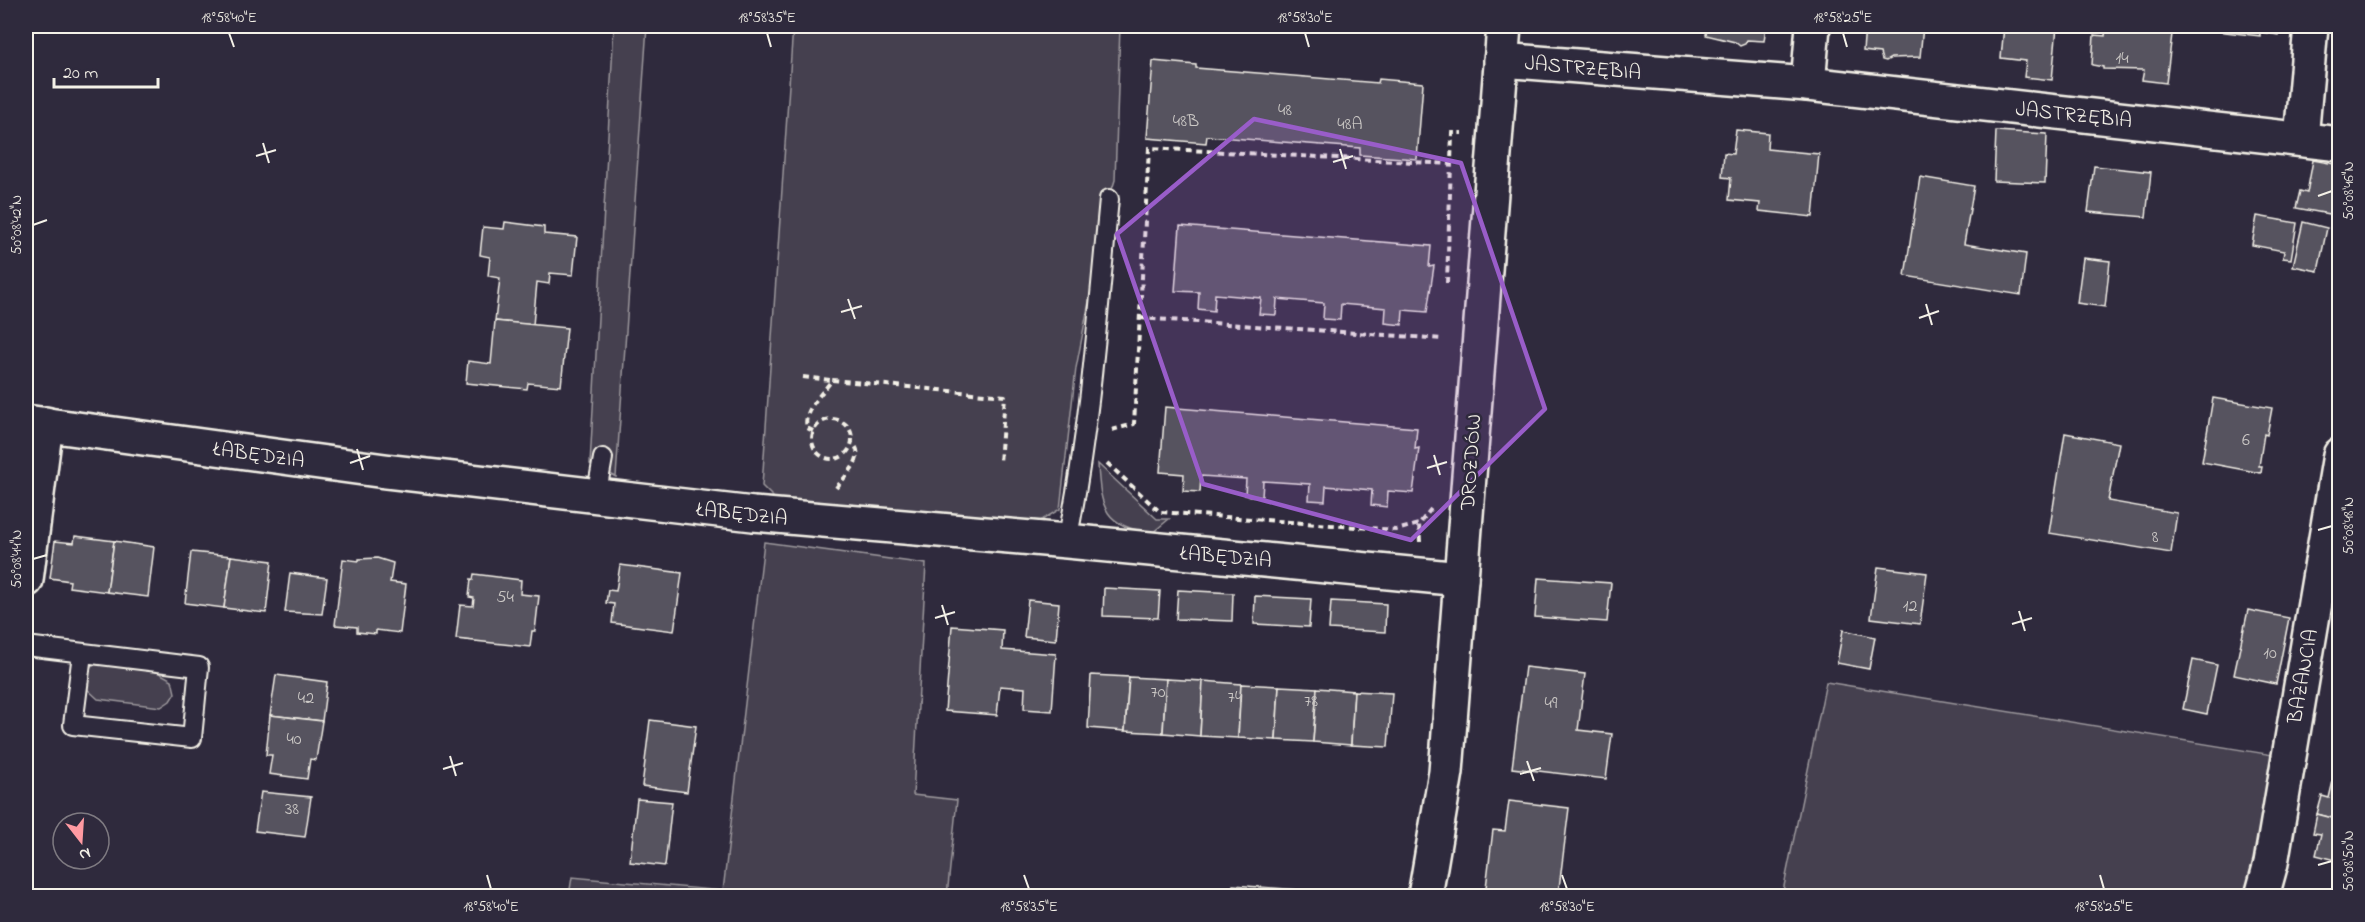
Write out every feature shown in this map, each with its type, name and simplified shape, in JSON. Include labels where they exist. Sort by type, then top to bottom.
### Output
[{"type":"street","name":"DROZDÓW","points":[[1425,897],[1446,772],[1504,26]]},
{"type":"street","points":[[1808,84],[1814,26]]},
{"type":"street","points":[[2301,138],[2312,26]]},
{"type":"street","name":"JASTRZĘBIA","points":[[1501,60],[1808,84],[2340,144]]},
{"type":"street","points":[[26,580],[36,423]]},
{"type":"street","name":"ŁABĘDZIA","points":[[36,423],[375,470],[596,497],[812,520],[1067,541],[1461,579]]},
{"type":"street","name":"BAŻANCIA","points":[[2262,897],[2271,862],[2340,454]]},
{"type":"lane","points":[[1067,541],[1085,435],[1109,199]]},
{"type":"lane","points":[[596,497],[603,458]]},
{"type":"lane","points":[[26,646],[199,667],[192,738],[73,725],[82,654]]},
{"type":"path","points":[[1108,431],[1134,424],[1149,148],[1451,164]]},
{"type":"path","points":[[1140,318],[1443,339]]},
{"type":"path","points":[[803,377],[1005,396],[1000,463]]},
{"type":"path","points":[[813,431],[807,428],[807,413],[832,380]]},
{"type":"path","points":[[836,420],[842,422],[850,431],[852,443],[840,458],[827,459],[820,456],[813,445],[813,431],[823,422],[836,420]]},
{"type":"path","points":[[812,520],[856,461],[857,447],[852,443]]},
{"type":"path","points":[[1107,452],[1106,462],[1160,512],[1396,530],[1419,524]]},
{"type":"highlighted area","points":[[1254,119],[1461,163],[1545,409],[1411,540],[1203,484],[1117,234]]},
{"type":"shaded area","points":[[614,26],[647,26],[616,477],[590,464]]},
{"type":"shaded area","points":[[793,26],[1120,26],[1115,180],[1109,199],[1076,368],[1060,509],[1034,525],[777,501],[762,486]]},
{"type":"shaded area","points":[[1098,464],[1157,519],[1169,519],[1152,533],[1124,526],[1115,520],[1108,513],[1104,504]]},
{"type":"shaded area","points":[[764,542],[926,564],[913,795],[957,800],[947,896],[569,896],[572,877],[723,891]]},
{"type":"shaded area","points":[[93,664],[152,669],[172,680],[175,693],[170,701],[161,707],[98,699],[86,688],[85,673]]},
{"type":"shaded area","points":[[1826,682],[2273,755],[2249,896],[1782,896]]},
{"type":"building","points":[[1707,26],[1766,26],[1764,41],[1747,40],[1740,46],[1735,42],[1706,35]]},
{"type":"building","points":[[1865,26],[1923,26],[1920,57],[1891,58],[1886,61],[1882,60],[1880,53],[1863,51]]},
{"type":"building","points":[[2004,26],[2057,26],[2052,80],[2024,77],[2026,61],[2001,58]]},
{"type":"building","points":[[2106,26],[2173,26],[2166,83],[2142,80],[2144,70],[2103,69],[2103,67],[2092,65],[2094,35],[2105,36]]},
{"type":"building","points":[[2199,26],[2279,26],[2278,35],[2260,32],[2260,36],[2199,29]]},
{"type":"building","points":[[1153,61],[1196,65],[1196,68],[1378,83],[1379,79],[1423,83],[1417,159],[1360,155],[1360,148],[1207,136],[1206,143],[1147,138]]},
{"type":"building","points":[[1736,130],[1768,133],[1767,149],[1819,154],[1813,217],[1759,211],[1760,203],[1729,200],[1731,178],[1722,177],[1724,153],[1733,154]]},
{"type":"building","points":[[1996,131],[2047,134],[2045,183],[1994,181]]},
{"type":"building","points":[[2313,160],[2340,165],[2340,216],[2296,208],[2300,191],[2307,193]]},
{"type":"building","points":[[2094,166],[2151,172],[2146,217],[2088,212]]},
{"type":"building","points":[[1920,177],[1974,186],[1964,244],[2026,254],[2021,295],[1905,276]]},
{"type":"building","points":[[2257,216],[2297,223],[2291,259],[2283,258],[2284,251],[2252,245]]},
{"type":"building","points":[[505,222],[544,227],[544,234],[577,237],[573,275],[550,273],[549,284],[537,282],[533,325],[495,321],[500,278],[488,276],[490,257],[480,255],[483,227],[504,229]]},
{"type":"building","points":[[2303,222],[2327,228],[2318,271],[2293,266]]},
{"type":"building","points":[[1180,226],[1431,246],[1429,267],[1434,266],[1427,312],[1403,310],[1402,325],[1385,323],[1386,308],[1341,304],[1340,320],[1323,319],[1324,303],[1277,299],[1276,315],[1259,314],[1261,298],[1215,294],[1214,311],[1198,309],[1199,292],[1175,291]]},
{"type":"building","points":[[2083,258],[2110,261],[2105,307],[2077,303]]},
{"type":"building","points":[[495,321],[567,328],[561,386],[528,383],[527,389],[466,383],[468,361],[491,364]]},
{"type":"building","points":[[2213,398],[2272,408],[2267,435],[2264,434],[2259,466],[2262,466],[2261,473],[2202,462]]},
{"type":"building","points":[[1165,407],[1417,428],[1415,449],[1419,448],[1413,493],[1388,491],[1387,507],[1371,505],[1372,490],[1326,486],[1325,501],[1309,500],[1310,484],[1263,481],[1262,497],[1245,495],[1246,479],[1201,476],[1200,492],[1183,491],[1184,474],[1160,472]]},
{"type":"building","points":[[2065,433],[2119,443],[2108,501],[2177,513],[2171,553],[2049,533]]},
{"type":"building","points":[[75,536],[114,541],[107,592],[69,587],[70,581],[50,578],[55,541],[74,543]]},
{"type":"building","points":[[114,541],[154,547],[148,597],[107,592]]},
{"type":"building","points":[[191,552],[231,556],[224,608],[185,603]]},
{"type":"building","points":[[231,556],[272,561],[266,613],[224,608]]},
{"type":"building","points":[[377,558],[393,563],[390,582],[406,584],[400,633],[376,630],[376,634],[357,632],[357,627],[335,625],[343,559],[359,561],[359,559]]},
{"type":"building","points":[[620,565],[682,573],[674,631],[612,623],[614,604],[606,603],[608,590],[616,591]]},
{"type":"building","points":[[1878,567],[1927,573],[1920,624],[1871,618]]},
{"type":"building","points":[[290,573],[327,578],[322,614],[285,612]]},
{"type":"building","points":[[474,574],[521,580],[520,594],[539,596],[535,631],[532,631],[530,647],[456,639],[460,605],[473,606],[474,598],[469,597],[471,579],[473,580]]},
{"type":"building","points":[[1538,578],[1611,583],[1607,622],[1535,617]]},
{"type":"building","points":[[1104,588],[1160,591],[1158,618],[1103,616]]},
{"type":"building","points":[[1178,590],[1233,593],[1232,621],[1176,619]]},
{"type":"building","points":[[1255,596],[1311,599],[1309,627],[1254,624]]},
{"type":"building","points":[[1028,600],[1059,603],[1056,640],[1024,637]]},
{"type":"building","points":[[1331,601],[1386,604],[1385,632],[1329,629]]},
{"type":"building","points":[[2248,610],[2289,618],[2276,684],[2234,675]]},
{"type":"building","points":[[952,626],[1003,630],[1002,650],[1056,654],[1052,711],[1024,709],[1025,688],[1000,686],[997,715],[945,711]]},
{"type":"building","points":[[1843,630],[1875,637],[1869,669],[1837,663]]},
{"type":"building","points":[[2193,660],[2217,665],[2207,714],[2183,709]]},
{"type":"building","points":[[1525,667],[1585,674],[1578,730],[1612,734],[1606,779],[1512,768]]},
{"type":"building","points":[[276,675],[327,682],[322,721],[270,715]]},
{"type":"building","points":[[1091,675],[1129,677],[1125,731],[1088,728]]},
{"type":"building","points":[[1129,677],[1166,679],[1163,733],[1125,731]]},
{"type":"building","points":[[1166,679],[1203,681],[1200,736],[1163,733]]},
{"type":"building","points":[[1203,681],[1241,684],[1238,738],[1200,736]]},
{"type":"building","points":[[1241,684],[1279,686],[1276,740],[1238,738]]},
{"type":"building","points":[[1279,686],[1317,688],[1313,742],[1276,740]]},
{"type":"building","points":[[1317,688],[1354,691],[1351,745],[1313,742]]},
{"type":"building","points":[[1354,691],[1392,693],[1388,747],[1351,745]]},
{"type":"building","points":[[270,715],[322,721],[316,760],[310,759],[307,779],[269,774],[272,755],[266,755]]},
{"type":"building","points":[[650,720],[696,726],[687,792],[642,786]]},
{"type":"building","points":[[2334,777],[2340,778],[2340,820],[2317,814],[2322,796],[2329,798]]},
{"type":"building","points":[[261,792],[311,797],[305,837],[255,831]]},
{"type":"building","points":[[637,799],[672,802],[665,866],[630,862]]},
{"type":"building","points":[[1509,801],[1569,808],[1558,896],[1485,896],[1493,830],[1505,831]]},
{"type":"building","points":[[2317,814],[2340,820],[2340,861],[2316,855],[2321,834],[2313,833]]},
{"type":"building","points":[[1233,885],[1313,891],[1312,896],[1232,896]]}]
